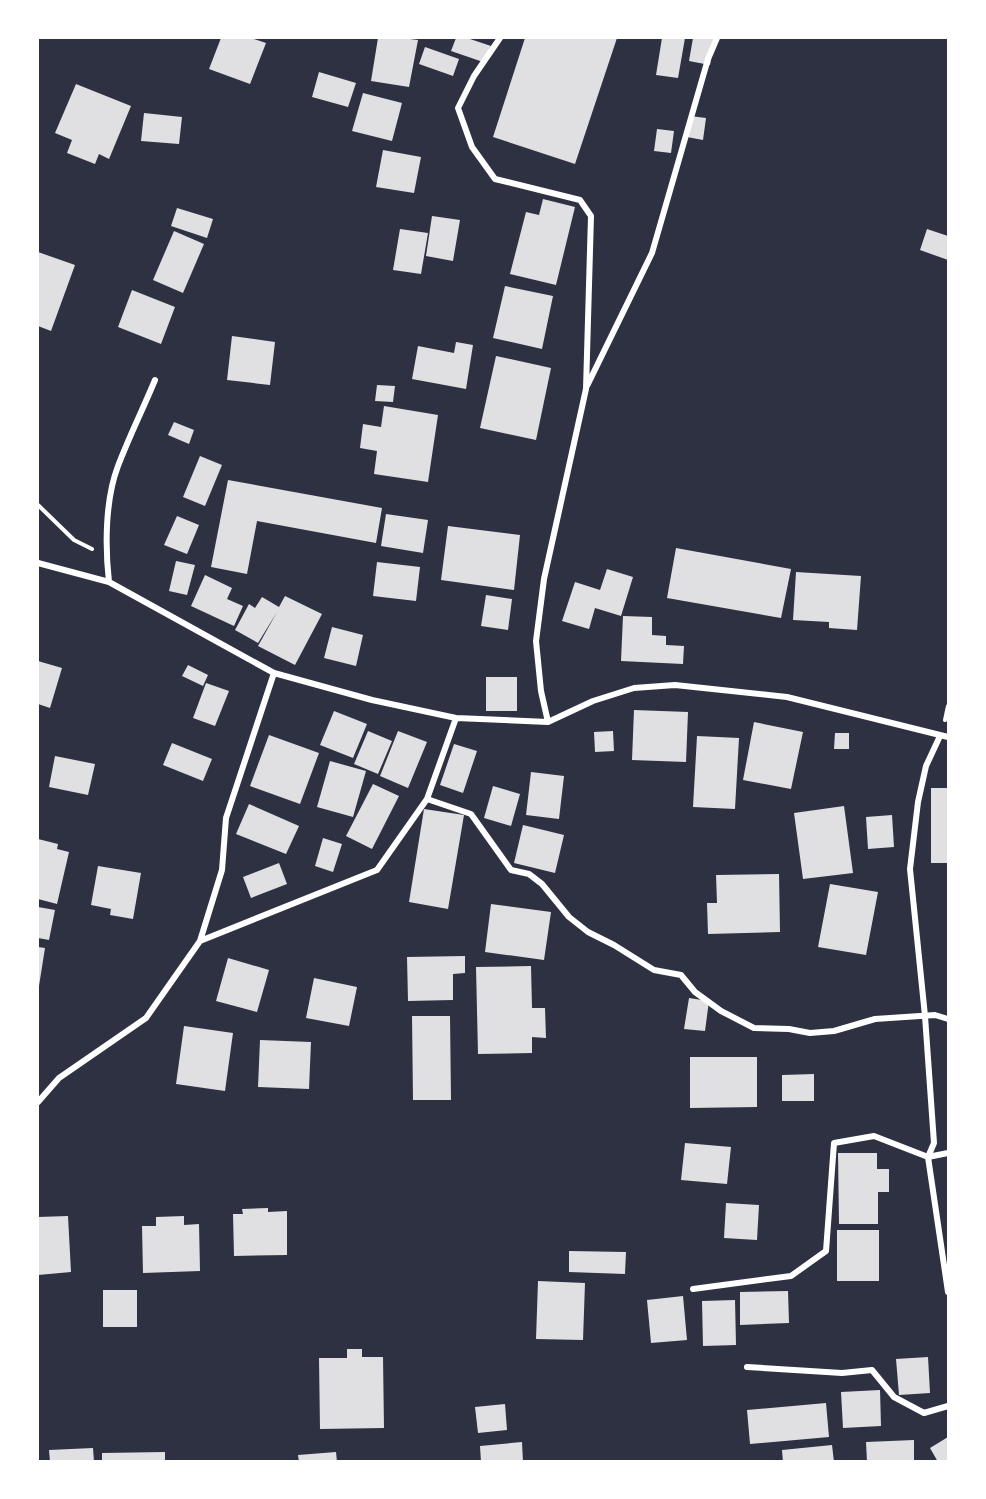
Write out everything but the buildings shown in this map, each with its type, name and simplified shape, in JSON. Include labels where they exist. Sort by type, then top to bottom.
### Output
[{"type":"street","points":[[500,38],[474,76],[458,108],[472,147],[495,179],[580,200],[591,216],[586,389],[544,579],[536,641],[541,691],[548,722]]},
{"type":"street","points":[[586,389],[652,253],[708,59],[717,38]]},
{"type":"street","points":[[109,582],[106,557],[108,511],[117,468],[155,380]]},
{"type":"street","points":[[38,563],[109,582],[273,673],[372,700],[456,718],[548,722],[593,701],[634,688],[675,685],[787,697],[948,737]]},
{"type":"street","points":[[38,1102],[60,1078],[146,1018],[200,940],[222,870],[225,818],[273,673]]},
{"type":"street","points":[[200,940],[377,870],[427,799],[456,718]]},
{"type":"street","points":[[940,736],[924,775],[918,802],[910,869],[925,1016],[934,1143],[928,1157],[948,1292]]},
{"type":"street","points":[[427,799],[471,814],[511,870],[529,874],[542,884],[569,917],[588,932],[654,970],[681,975],[695,992],[721,1011],[754,1028],[789,1029],[810,1033],[834,1031],[875,1018],[935,1015],[948,1019]]},
{"type":"street","points":[[693,1289],[791,1276],[826,1251],[834,1143],[874,1136],[928,1157],[948,1153]]},
{"type":"street","points":[[747,1367],[842,1373],[872,1370],[894,1396],[924,1413],[948,1406]]},
{"type":"path","points":[[38,505],[74,540],[106,557]]}]
